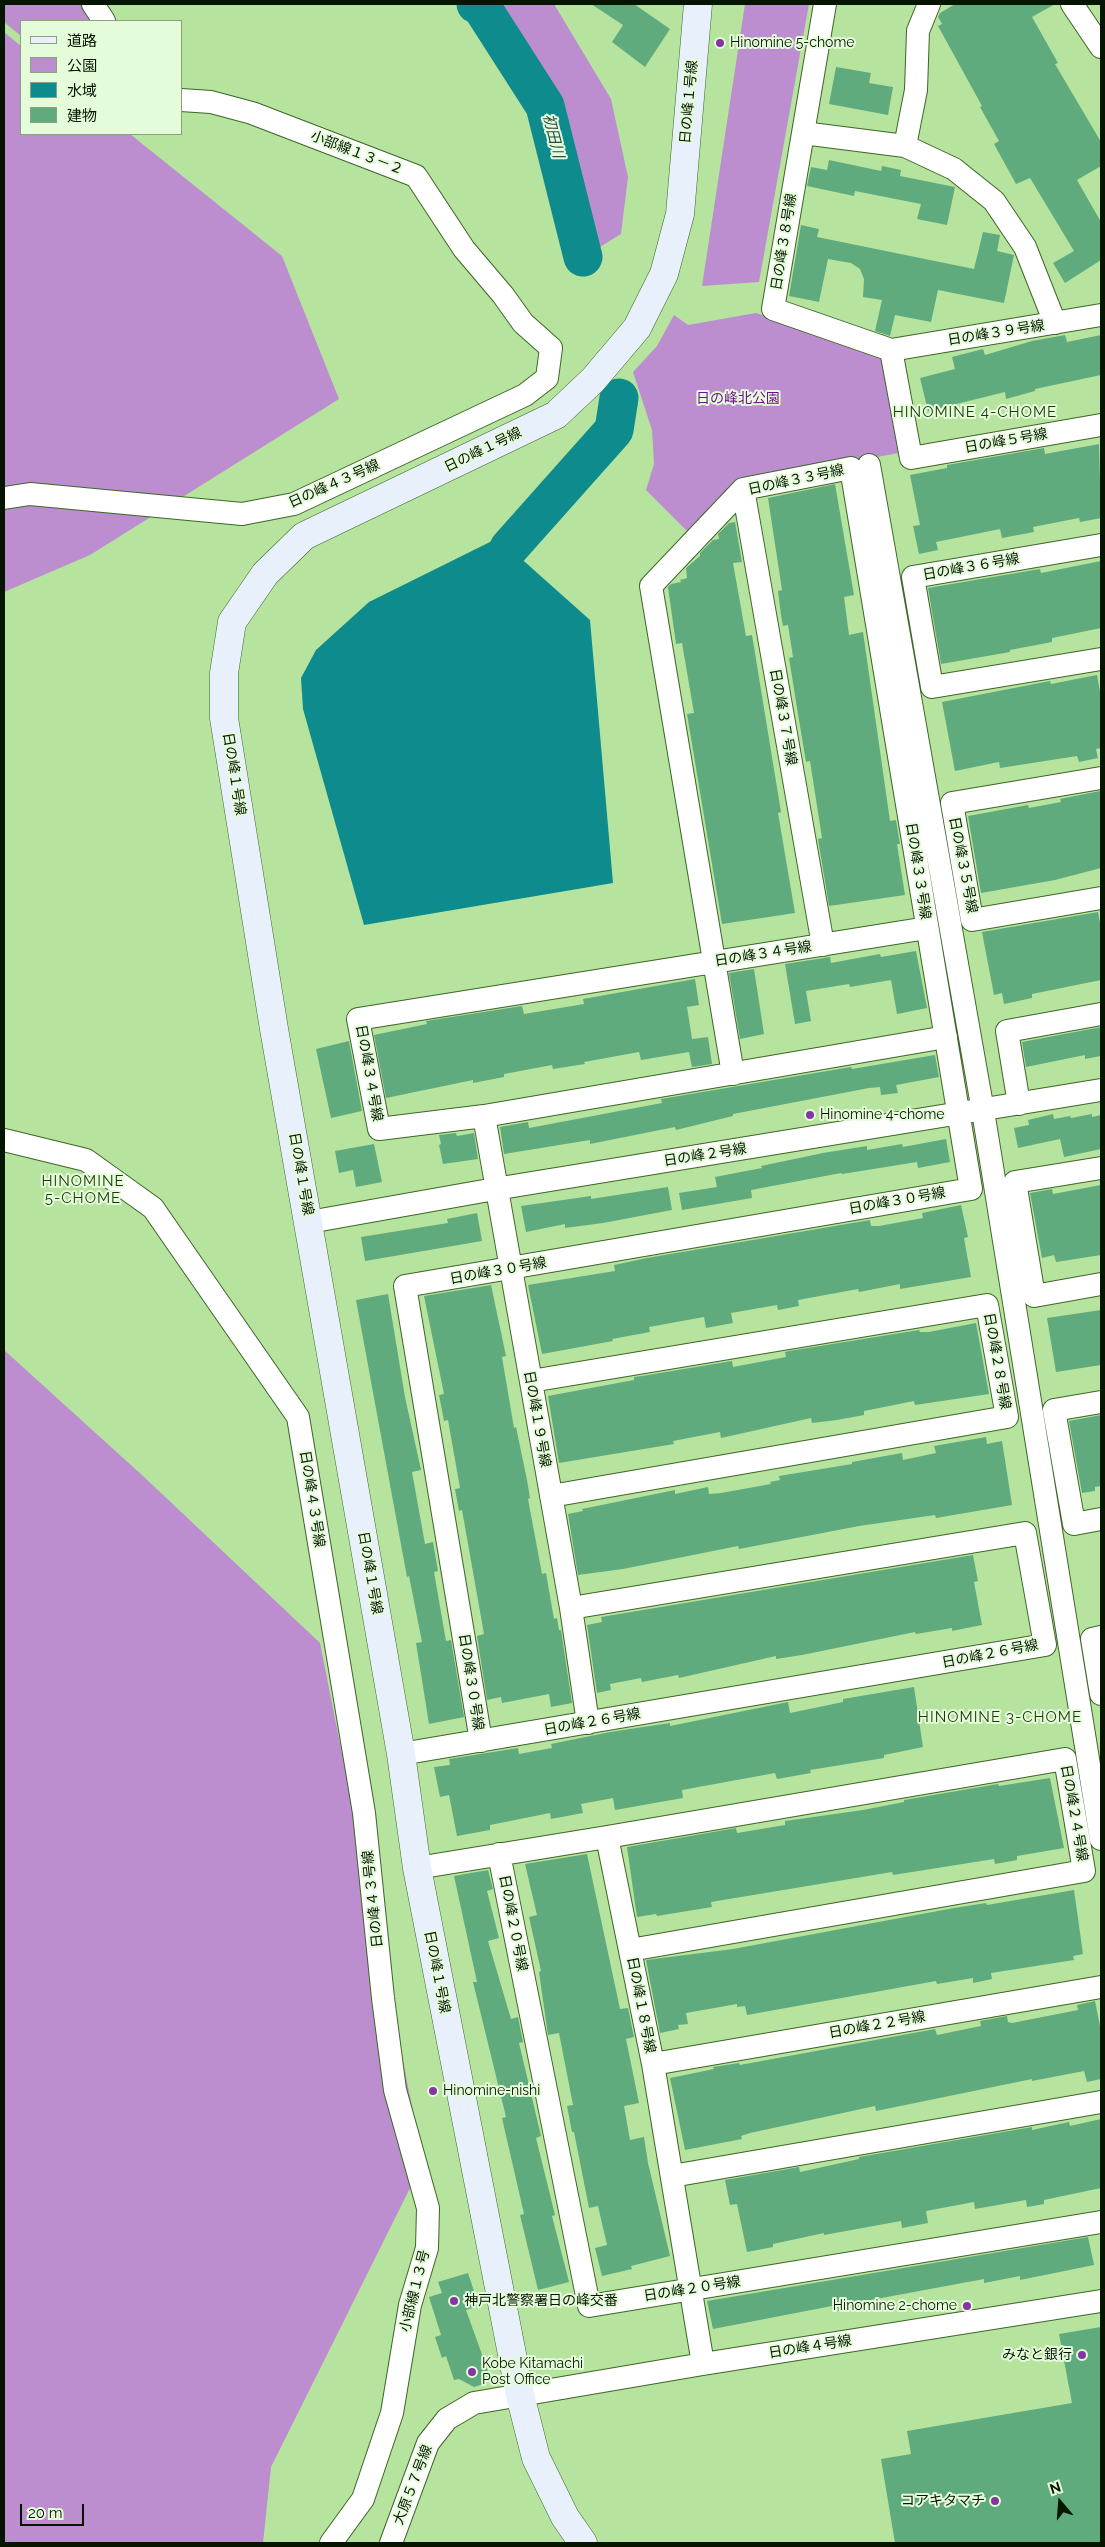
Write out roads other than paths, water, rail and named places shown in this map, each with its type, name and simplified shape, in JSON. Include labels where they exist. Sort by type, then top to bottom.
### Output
[{"type":"street","points":[[93,4],[103,20]]},
{"type":"street","name":"日の峰１号線","points":[[583,2543],[564,2517],[536,2458],[520,2395],[417,1868],[401,1754],[274,1029],[224,718],[224,673],[232,622],[265,574],[304,536],[556,414],[593,380],[637,328],[664,274],[680,214],[698,4]]},
{"type":"street","name":"日の峰３８号線","points":[[825,4],[773,309],[891,350]]},
{"type":"street","points":[[906,146],[916,90],[918,31],[929,4]]},
{"type":"street","points":[[1081,6],[1101,47]]},
{"type":"street","name":"小部線１３－２","points":[[182,100],[211,102],[252,113],[416,176],[464,249],[503,295],[523,323]]},
{"type":"street","points":[[802,133],[906,146],[954,169],[994,201],[1025,247],[1055,323]]},
{"type":"street","name":"日の峰３９号線","points":[[891,350],[1101,315]]},
{"type":"street","name":"日の峰４３号線","points":[[4,498],[30,494],[242,514],[294,504],[525,395],[547,378],[551,348],[523,323]]},
{"type":"street","name":"日の峰５号線","points":[[891,350],[911,458],[1101,425]]},
{"type":"street","points":[[869,465],[982,1111],[1101,1839]]},
{"type":"street","name":"日の峰３３号線","points":[[733,1074],[651,586],[744,489],[851,468],[958,1114]]},
{"type":"street","name":"日の峰３７号線","points":[[744,489],[823,945]]},
{"type":"street","name":"日の峰３６号線","points":[[1101,545],[914,577],[932,688],[1101,659]]},
{"type":"street","name":"日の峰３５号線","points":[[1101,778],[952,803],[972,920],[1101,898]]},
{"type":"street","name":"日の峰３４号線","points":[[927,928],[358,1019],[379,1129],[484,1116],[946,1037]]},
{"type":"street","points":[[1019,1104],[1007,1031],[1101,1014]]},
{"type":"street","name":"日の峰２号線","points":[[309,1222],[495,1189],[982,1111],[1101,1090]]},
{"type":"street","name":"日の峰３０号線","points":[[481,1741],[405,1286],[971,1188],[958,1114]]},
{"type":"street","name":"日の峰１９号線","points":[[484,1116],[495,1189],[571,1608],[588,1723]]},
{"type":"street","name":"日の峰４３号線","points":[[4,1140],[86,1160],[152,1208],[298,1418],[364,1813],[383,1998]]},
{"type":"street","points":[[1101,1168],[1015,1182],[1034,1296],[1101,1284]]},
{"type":"street","name":"日の峰２８号線","points":[[530,1381],[987,1305],[1007,1417],[551,1496]]},
{"type":"street","points":[[1101,1402],[1054,1410],[1074,1524],[1101,1519]]},
{"type":"street","name":"日の峰２６号線","points":[[401,1754],[1045,1645],[1025,1533],[571,1608]]},
{"type":"street","points":[[1101,1637],[1092,1639],[1101,1694]]},
{"type":"street","name":"日の峰２４号線","points":[[607,1837],[1065,1759],[1084,1871],[630,1950]]},
{"type":"street","points":[[417,1868],[607,1837]]},
{"type":"street","name":"日の峰１８号線","points":[[607,1837],[653,2064],[703,2364]]},
{"type":"street","name":"日の峰２０号線","points":[[499,1854],[589,2306],[1101,2222]]},
{"type":"street","name":"日の峰２２号線","points":[[653,2064],[1101,1987]]},
{"type":"street","name":"小部線１３号","points":[[331,2543],[362,2499],[392,2413],[410,2305],[427,2248],[428,2208],[395,2090],[383,1998]]},
{"type":"street","points":[[672,2176],[1101,2102]]},
{"type":"street","name":"日の峰４号線","points":[[520,2395],[1101,2301]]},
{"type":"street","name":"大原５７号線","points":[[391,2543],[428,2443],[446,2419],[474,2403],[520,2395]]},
{"type":"water","points":[[498,538],[590,620],[613,883],[364,925],[303,709],[301,678],[316,650],[369,602]]},
{"type":"waterway","name":"初田川","points":[[476,4],[481,6],[545,106],[583,257]]},
{"type":"waterway","name":"初田川","points":[[509,548],[614,430],[619,398]]},
{"type":"place","name":"Hinomine 5-chome","points":[[720,43]]},
{"type":"place","name":"Hinomine 4-chome","points":[[810,1115]]},
{"type":"place","name":"Hinomine-nishi","points":[[433,2091]]},
{"type":"place","name":"神戸北警察署日の峰交番","points":[[454,2301]]},
{"type":"place","name":"Hinomine 2-chome","points":[[967,2306]]},
{"type":"place","name":"みなと銀行","points":[[1082,2355]]},
{"type":"place","name":"Kobe Kitamachi Post Office","points":[[472,2372]]},
{"type":"place","name":"コアキタマチ","points":[[995,2501]]},
{"type":"district","name":"HINOMINE 4-CHOME","points":[[975,412]]},
{"type":"district","name":"HINOMINE 5-CHOME","points":[[83,1190]]},
{"type":"district","name":"HINOMINE 3-CHOME","points":[[1000,1717]]},
{"type":"park label","name":"日の峰北公園","points":[[738,399]]}]
